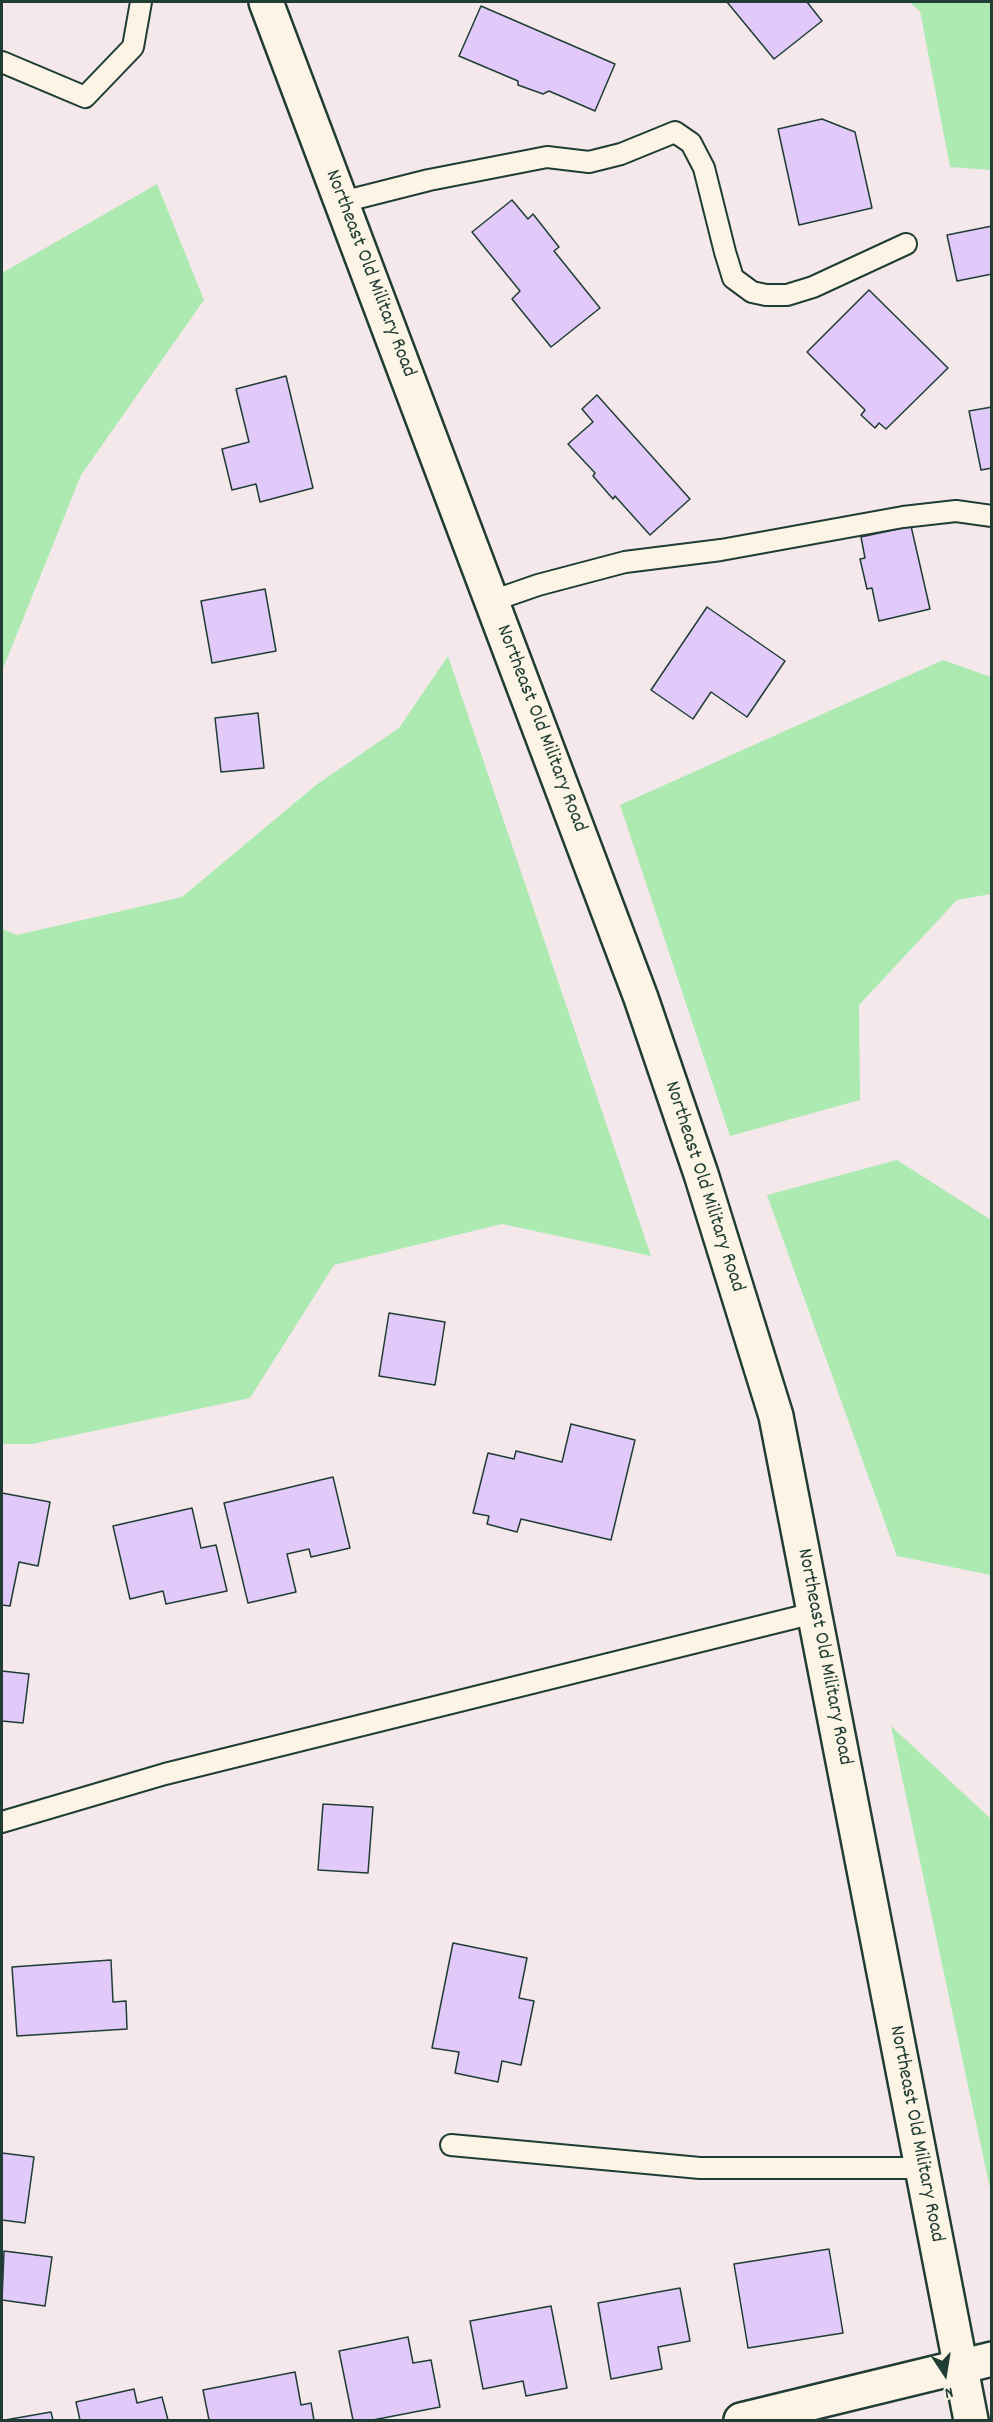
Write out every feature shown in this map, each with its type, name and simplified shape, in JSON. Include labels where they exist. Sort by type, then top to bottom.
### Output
[{"type":"street","name":"Northeast Old Military Road","points":[[266,2],[641,998],[701,1174],[776,1416],[971,2421]]},
{"type":"street","points":[[741,2421],[992,2360]]},
{"type":"lane","points":[[2,62],[85,97],[133,47],[141,2]]},
{"type":"lane","points":[[342,202],[429,180],[547,157],[589,162],[621,154],[675,132],[691,143],[704,168],[733,278],[752,292],[787,295],[813,287],[906,244]]},
{"type":"lane","points":[[492,601],[538,585],[625,562],[721,550],[903,517],[956,511],[992,516]]},
{"type":"lane","points":[[2,1822],[177,1771],[814,1613]]},
{"type":"lane","points":[[451,2145],[700,2168],[921,2168]]},
{"type":"green space","points":[[909,2],[991,2],[991,170],[950,167],[920,11]]},
{"type":"green space","points":[[157,184],[204,300],[81,475],[2,671],[2,273]]},
{"type":"green space","points":[[448,656],[651,1256],[502,1224],[334,1265],[250,1398],[32,1444],[2,1444],[2,929],[17,935],[182,897],[316,785],[399,728]]},
{"type":"green space","points":[[943,660],[991,677],[991,894],[957,900],[859,1005],[860,1100],[730,1136],[620,805]]},
{"type":"green space","points":[[897,1160],[991,1220],[991,1575],[897,1556],[767,1195]]},
{"type":"green space","points":[[891,1726],[991,1819],[991,2193]]},
{"type":"building","points":[[727,2],[807,2],[822,21],[774,59]]},
{"type":"building","points":[[481,6],[615,64],[595,111],[549,91],[543,94],[518,85],[518,81],[459,56]]},
{"type":"building","points":[[822,119],[855,132],[872,208],[799,225],[778,129]]},
{"type":"building","points":[[512,200],[528,219],[533,214],[559,247],[554,251],[600,308],[551,347],[512,299],[520,291],[472,232]]},
{"type":"building","points":[[992,226],[992,274],[957,281],[947,235]]},
{"type":"building","points":[[869,290],[948,368],[886,429],[879,423],[875,428],[861,415],[865,410],[807,352]]},
{"type":"building","points":[[286,376],[313,488],[260,502],[256,484],[232,490],[222,449],[249,442],[236,389]]},
{"type":"building","points":[[597,395],[690,499],[650,535],[615,496],[613,499],[593,476],[595,473],[568,444],[593,422],[582,409]]},
{"type":"building","points":[[992,407],[992,468],[981,470],[969,411]]},
{"type":"building","points":[[911,526],[930,609],[879,621],[872,588],[867,589],[860,559],[865,558],[861,537]]},
{"type":"building","points":[[265,589],[276,651],[212,663],[201,601]]},
{"type":"building","points":[[707,607],[785,661],[747,717],[711,692],[693,719],[651,690]]},
{"type":"building","points":[[258,713],[264,768],[221,772],[215,718]]},
{"type":"building","points":[[389,1313],[445,1322],[435,1385],[379,1376]]},
{"type":"building","points":[[571,1424],[635,1440],[611,1540],[521,1519],[517,1532],[487,1524],[489,1516],[473,1513],[488,1453],[514,1459],[516,1451],[562,1462]]},
{"type":"building","points":[[333,1477],[350,1548],[311,1557],[309,1549],[287,1554],[296,1592],[248,1603],[224,1503]]},
{"type":"building","points":[[2,1493],[50,1502],[38,1566],[19,1562],[10,1606],[2,1605]]},
{"type":"building","points":[[192,1508],[201,1548],[216,1545],[227,1591],[166,1604],[163,1591],[130,1599],[113,1526]]},
{"type":"building","points":[[2,1671],[29,1674],[23,1723],[2,1721]]},
{"type":"building","points":[[323,1804],[373,1807],[368,1873],[318,1870]]},
{"type":"building","points":[[453,1943],[527,1958],[519,1998],[534,2001],[521,2065],[502,2061],[498,2082],[455,2073],[459,2052],[432,2048]]},
{"type":"building","points":[[111,1960],[113,2002],[126,2001],[127,2029],[17,2036],[12,1967]]},
{"type":"building","points":[[2,2153],[34,2157],[25,2223],[2,2220]]},
{"type":"building","points":[[829,2249],[843,2333],[748,2348],[734,2264]]},
{"type":"building","points":[[4,2251],[52,2257],[45,2306],[2,2300]]},
{"type":"building","points":[[680,2288],[690,2341],[658,2347],[662,2369],[611,2379],[598,2303]]},
{"type":"building","points":[[551,2306],[567,2388],[526,2396],[523,2381],[483,2389],[470,2321]]},
{"type":"building","points":[[408,2337],[413,2363],[431,2360],[440,2407],[373,2420],[353,2420],[339,2351]]},
{"type":"building","points":[[295,2372],[301,2405],[311,2403],[314,2420],[209,2420],[203,2390]]},
{"type":"building","points":[[134,2389],[137,2403],[162,2397],[168,2420],[80,2420],[76,2402]]},
{"type":"building","points":[[51,2412],[53,2420],[5,2420]]}]
